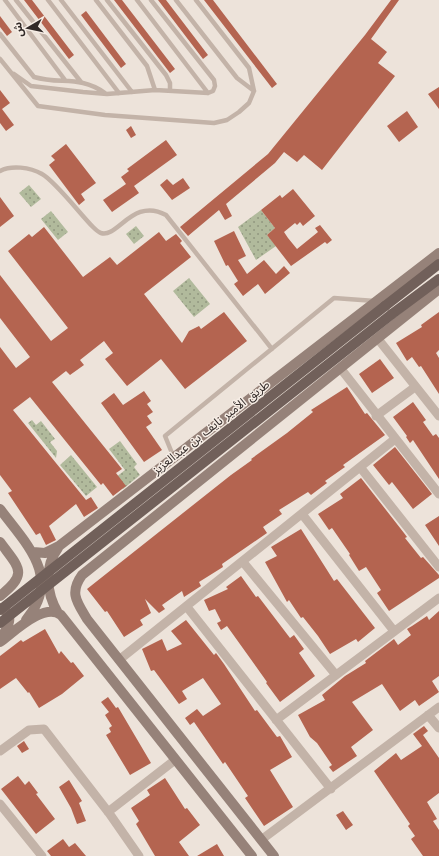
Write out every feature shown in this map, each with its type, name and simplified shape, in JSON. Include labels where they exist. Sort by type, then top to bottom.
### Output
[{"type":"main road","name":"طريق الأمير نايف بن عبدالعزيز","points":[[0,609],[439,264]]},
{"type":"main road","name":"طريق الأمير نايف بن عبدالعزيز","points":[[0,623],[384,307],[439,279]]},
{"type":"street","points":[[33,552],[45,554],[59,546],[95,520],[174,458],[384,307],[439,253]]},
{"type":"street","points":[[274,856],[87,619],[75,598],[74,590],[76,583],[82,575],[128,537],[341,369],[439,289]]},
{"type":"street","points":[[378,339],[415,387],[438,413]]},
{"type":"street","points":[[341,369],[376,416],[439,494]]},
{"type":"street","points":[[376,416],[415,387]]},
{"type":"street","points":[[119,660],[395,439]]},
{"type":"street","points":[[360,467],[439,567]]},
{"type":"street","points":[[0,509],[33,552],[42,580],[41,596],[38,604],[22,626]]},
{"type":"street","points":[[302,514],[394,631]]},
{"type":"street","points":[[95,520],[81,536],[80,541],[83,548],[89,554],[98,554],[128,537]]},
{"type":"street","points":[[0,542],[16,564],[18,570],[18,579],[14,585],[0,596]]},
{"type":"street","points":[[59,546],[50,564],[48,582],[52,603],[58,613],[252,856]]},
{"type":"street","points":[[243,562],[336,675]]},
{"type":"street","points":[[276,720],[439,598]]},
{"type":"street","points":[[187,607],[331,789]]},
{"type":"street","points":[[0,609],[4,610],[9,620],[8,627],[0,638]]},
{"type":"street","points":[[0,642],[43,612],[53,611],[58,613]]},
{"type":"street","points":[[261,840],[439,707]]},
{"type":"street","points":[[428,715],[439,728]]},
{"type":"street","points":[[0,751],[29,730],[44,729],[108,812],[139,856]]},
{"type":"street","points":[[108,812],[175,760]]},
{"type":"street","points":[[0,804],[42,856]]},
{"type":"lane","points":[[5,0],[65,80]]},
{"type":"lane","points":[[16,0],[81,82]]},
{"type":"lane","points":[[48,0],[119,93]]},
{"type":"lane","points":[[61,0],[132,92]]},
{"type":"lane","points":[[96,0],[147,66],[155,90]]},
{"type":"lane","points":[[107,0],[166,75],[170,83],[170,91]]},
{"type":"lane","points":[[137,0],[208,93]]},
{"type":"lane","points":[[10,70],[31,86],[107,94],[155,90],[208,93],[213,91],[215,86],[214,80],[151,0]]},
{"type":"lane","points":[[176,0],[237,78],[254,91]]},
{"type":"lane","points":[[0,59],[38,106],[105,115],[214,123],[226,120],[239,112],[249,103],[254,91],[249,68],[196,0]]},
{"type":"lane","points":[[0,34],[34,77],[81,82],[94,86],[107,94]]},
{"type":"lane","points":[[0,171],[19,168],[42,174],[93,227],[101,233],[107,232],[136,213],[153,210],[166,215],[272,349]]},
{"type":"lane","points":[[174,458],[165,436],[334,298],[384,307]]},
{"type":"green space","points":[[29,185],[41,199],[31,207],[19,193]]},
{"type":"green space","points":[[261,210],[275,228],[267,235],[276,246],[256,260],[238,227]]},
{"type":"green space","points":[[51,211],[68,232],[58,240],[41,219]]},
{"type":"green space","points":[[136,226],[144,236],[134,244],[126,234]]},
{"type":"green space","points":[[189,278],[210,304],[194,317],[173,291]]},
{"type":"green space","points":[[32,420],[36,425],[41,421],[55,439],[50,442],[57,451],[56,458],[28,423]]},
{"type":"green space","points":[[120,441],[137,464],[134,467],[140,475],[123,489],[115,478],[125,470],[109,449]]},
{"type":"green space","points":[[71,455],[97,487],[86,496],[60,465]]},
{"type":"building","points":[[24,0],[32,0],[74,55],[69,59]]},
{"type":"building","points":[[114,0],[122,0],[175,69],[170,73]]},
{"type":"building","points":[[158,0],[166,0],[208,55],[203,59]]},
{"type":"building","points":[[204,0],[213,0],[277,84],[272,88]]},
{"type":"building","points":[[391,0],[399,0],[371,39],[387,52],[378,63],[395,76],[322,170],[304,155],[297,162],[284,152],[275,163],[226,204],[232,216],[225,220],[219,210],[188,236],[180,227],[268,154],[365,35]]},
{"type":"building","points":[[86,11],[126,64],[121,68],[81,15]]},
{"type":"building","points":[[0,16],[12,32],[7,36],[0,27]]},
{"type":"building","points":[[439,87],[439,109],[428,94]]},
{"type":"building","points":[[0,90],[10,103],[2,109],[14,125],[6,131],[0,123]]},
{"type":"building","points":[[407,111],[418,127],[399,142],[387,126]]},
{"type":"building","points":[[131,126],[136,135],[131,138],[126,130]]},
{"type":"building","points":[[166,140],[177,155],[134,186],[139,193],[112,212],[103,200],[126,184],[121,177],[129,171],[127,169]]},
{"type":"building","points":[[66,144],[96,183],[81,194],[85,200],[79,205],[49,165],[55,160],[51,156]]},
{"type":"building","points":[[183,178],[190,188],[172,200],[160,185],[167,179],[173,185]]},
{"type":"building","points":[[293,189],[315,216],[303,226],[300,222],[297,225],[295,223],[284,232],[288,238],[297,249],[318,232],[315,228],[320,225],[332,240],[327,244],[325,242],[291,266],[267,235],[275,228],[261,210],[280,195],[282,198]]},
{"type":"building","points":[[0,197],[14,216],[0,227]]},
{"type":"building","points":[[44,227],[83,277],[110,257],[117,265],[159,232],[166,241],[176,234],[182,241],[180,243],[191,257],[144,294],[182,343],[189,331],[199,326],[201,329],[224,312],[247,341],[185,389],[161,359],[127,386],[105,359],[113,353],[104,341],[80,360],[84,365],[70,375],[66,371],[52,382],[122,469],[116,473],[126,486],[113,496],[103,483],[101,485],[30,397],[13,410],[86,500],[91,497],[98,508],[84,517],[76,504],[49,526],[56,540],[46,545],[40,533],[36,535],[8,493],[12,491],[0,475],[0,347],[16,368],[30,357],[0,318],[0,275],[51,341],[68,328],[8,251],[29,234],[32,237]]},
{"type":"building","points":[[234,231],[246,256],[238,260],[247,274],[264,260],[276,274],[284,266],[290,273],[265,294],[258,284],[243,296],[234,284],[238,281],[228,265],[226,266],[214,241]]},
{"type":"building","points":[[439,312],[439,350],[436,353],[439,358],[439,394],[421,366],[419,367],[412,357],[407,361],[396,343],[422,327],[421,325]]},
{"type":"building","points":[[380,359],[394,378],[372,393],[359,374]]},
{"type":"building","points":[[347,387],[365,414],[367,413],[385,435],[343,465],[345,467],[325,481],[327,483],[311,495],[308,492],[279,510],[282,514],[263,527],[267,533],[222,564],[223,567],[199,582],[201,586],[184,597],[182,591],[162,605],[165,609],[159,613],[145,599],[151,613],[140,620],[143,625],[124,637],[107,611],[105,612],[87,589],[252,460],[251,459],[287,433],[313,412],[311,410]]},
{"type":"building","points":[[144,391],[151,401],[147,404],[153,412],[147,416],[152,423],[146,427],[162,450],[144,462],[101,403],[114,393],[123,405]]},
{"type":"building","points":[[413,402],[426,420],[423,422],[433,436],[436,434],[439,438],[439,479],[413,440],[410,443],[406,437],[407,436],[393,417]]},
{"type":"building","points":[[395,447],[432,494],[413,509],[392,482],[389,485],[373,465]]},
{"type":"building","points":[[361,478],[407,537],[405,538],[421,558],[423,557],[439,575],[439,578],[389,611],[377,593],[381,590],[366,567],[359,571],[349,555],[350,554],[332,528],[329,530],[318,514],[343,498],[340,494]]},
{"type":"building","points":[[439,516],[439,546],[425,525]]},
{"type":"building","points":[[301,529],[334,581],[337,579],[375,628],[358,642],[356,639],[330,654],[303,617],[301,618],[289,600],[287,602],[265,562],[277,556],[271,547]]},
{"type":"building","points":[[241,576],[256,597],[258,596],[290,638],[294,635],[304,649],[299,653],[315,676],[280,702],[227,626],[221,630],[217,623],[221,621],[215,609],[209,611],[204,600],[228,589],[226,587]]},
{"type":"building","points":[[439,611],[439,676],[432,681],[439,692],[419,706],[415,700],[400,711],[382,684],[352,702],[373,730],[351,747],[357,756],[333,772],[329,767],[332,765],[317,743],[310,737],[298,715],[325,700],[322,695],[345,676],[366,663],[365,661],[394,639],[398,645],[411,635],[407,629],[427,616],[429,620]]},
{"type":"building","points":[[186,620],[214,655],[216,653],[255,711],[257,710],[277,737],[280,736],[292,757],[270,770],[293,807],[264,826],[245,798],[248,796],[225,762],[223,764],[194,722],[190,725],[185,718],[197,709],[203,716],[221,704],[203,678],[182,691],[187,699],[179,704],[154,670],[151,671],[142,649],[162,639],[167,651],[182,644],[171,631]]},
{"type":"building","points":[[45,629],[59,654],[61,651],[71,663],[73,662],[84,676],[62,694],[39,708],[29,692],[28,693],[16,678],[0,689],[0,656],[21,640],[23,642]]},
{"type":"building","points":[[108,697],[116,708],[118,707],[151,763],[130,775],[106,735],[111,732],[109,728],[112,726],[105,715],[109,712],[101,702]]},
{"type":"building","points":[[424,726],[428,731],[423,735],[439,758],[439,793],[427,802],[437,819],[433,821],[439,830],[439,856],[423,856],[411,839],[415,836],[408,826],[410,824],[374,771],[396,753],[401,760],[422,746],[413,734]]},
{"type":"building","points":[[24,741],[29,749],[22,753],[17,746]]},
{"type":"building","points":[[18,776],[25,785],[29,781],[38,793],[36,794],[55,819],[36,834],[1,789]]},
{"type":"building","points":[[165,778],[185,809],[187,808],[200,825],[179,842],[189,856],[155,856],[136,824],[139,821],[131,808],[150,795],[147,790]]},
{"type":"building","points":[[69,780],[82,801],[79,803],[86,821],[77,824],[71,808],[59,787]]},
{"type":"building","points":[[343,811],[353,825],[346,830],[336,815]]},
{"type":"building","points":[[63,839],[69,847],[75,843],[86,856],[51,856],[47,851]]},
{"type":"building","points":[[217,844],[224,856],[197,856]]}]
